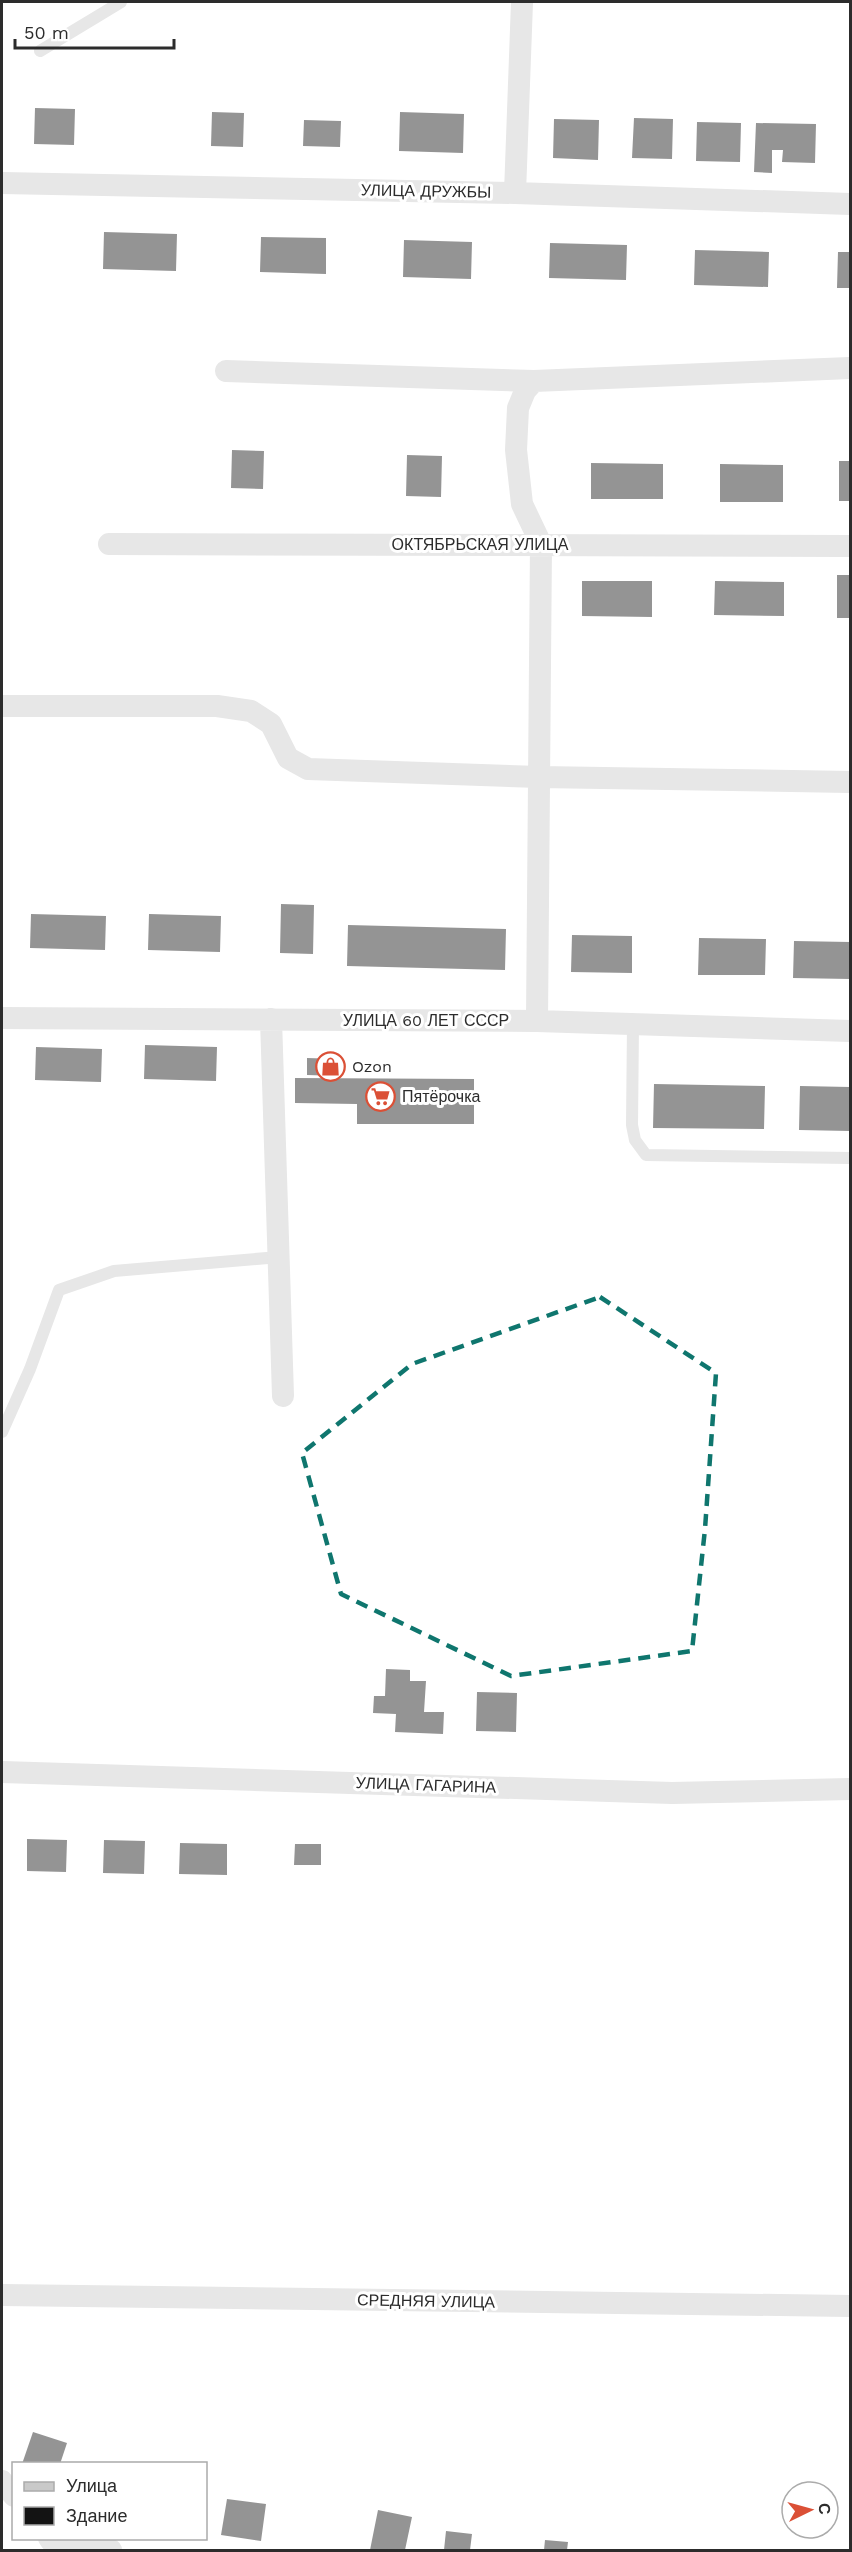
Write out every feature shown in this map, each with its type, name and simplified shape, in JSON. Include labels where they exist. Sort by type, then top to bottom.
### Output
[{"type":"street","points":[[515,193],[522,2]]},
{"type":"street","name":"УЛИЦА ДРУЖБЫ","points":[[2,183],[515,193],[850,204]]},
{"type":"street","points":[[226,371],[534,381],[850,368]]},
{"type":"street","points":[[534,381],[525,391],[518,408],[516,450],[522,504],[541,544],[537,1021]]},
{"type":"street","name":"ОКТЯБРЬСКАЯ УЛИЦА","points":[[109,544],[850,546]]},
{"type":"street","points":[[2,706],[217,706],[251,711],[271,724],[288,758],[308,769],[539,777],[850,782]]},
{"type":"street","name":"УЛИЦА 60 ЛЕТ СССР","points":[[2,1018],[537,1021],[850,1031]]},
{"type":"street","points":[[271,1019],[283,1396]]},
{"type":"street","name":"УЛИЦА ГАГАРИНА","points":[[2,1772],[672,1793],[850,1789]]},
{"type":"street","name":"СРЕДНЯЯ УЛИЦА","points":[[2,2295],[850,2306]]},
{"type":"street","points":[[2,2481],[12,2494]]},
{"type":"street","points":[[50,2543],[111,2550]]},
{"type":"lane","points":[[40,51],[121,2]]},
{"type":"lane","points":[[633,1024],[632,1125],[635,1140],[646,1155],[850,1158]]},
{"type":"lane","points":[[2,1432],[30,1369],[59,1290],[114,1271],[279,1257]]},
{"type":"highlighted area","points":[[600,1297],[716,1373],[705,1529],[692,1651],[511,1676],[341,1594],[302,1453],[412,1364]]},
{"type":"building","points":[[35,108],[75,109],[74,145],[34,144]]},
{"type":"building","points":[[212,112],[244,113],[243,147],[211,146]]},
{"type":"building","points":[[400,112],[464,114],[463,153],[399,151]]},
{"type":"building","points":[[634,118],[673,119],[672,159],[632,158]]},
{"type":"building","points":[[554,119],[599,120],[598,160],[553,158]]},
{"type":"building","points":[[304,120],[341,121],[340,147],[303,146]]},
{"type":"building","points":[[697,122],[741,123],[740,162],[696,161]]},
{"type":"building","points":[[756,123],[816,124],[815,163],[782,162],[783,150],[772,150],[772,173],[754,172]]},
{"type":"building","points":[[104,232],[177,234],[176,271],[103,269]]},
{"type":"building","points":[[261,237],[326,238],[326,274],[260,272]]},
{"type":"building","points":[[404,240],[472,242],[471,279],[403,277]]},
{"type":"building","points":[[550,243],[627,245],[626,280],[549,278]]},
{"type":"building","points":[[695,250],[769,252],[768,287],[694,285]]},
{"type":"building","points":[[838,252],[850,252],[850,288],[837,288]]},
{"type":"building","points":[[232,450],[264,451],[263,489],[231,488]]},
{"type":"building","points":[[407,455],[442,456],[441,497],[406,496]]},
{"type":"building","points":[[839,461],[850,461],[850,501],[839,501]]},
{"type":"building","points":[[591,463],[663,464],[663,499],[591,499]]},
{"type":"building","points":[[720,464],[783,465],[783,502],[720,502]]},
{"type":"building","points":[[837,575],[850,575],[850,618],[837,618]]},
{"type":"building","points":[[582,581],[652,581],[652,617],[582,616]]},
{"type":"building","points":[[715,581],[784,582],[784,616],[714,615]]},
{"type":"building","points":[[281,904],[314,905],[313,954],[280,953]]},
{"type":"building","points":[[31,914],[106,916],[105,950],[30,948]]},
{"type":"building","points":[[149,914],[221,916],[220,952],[148,950]]},
{"type":"building","points":[[348,925],[506,929],[505,970],[347,966]]},
{"type":"building","points":[[572,935],[632,936],[632,973],[571,972]]},
{"type":"building","points":[[699,938],[766,939],[765,975],[698,975]]},
{"type":"building","points":[[794,941],[850,942],[850,979],[793,978]]},
{"type":"building","points":[[145,1045],[217,1047],[216,1081],[144,1079]]},
{"type":"building","points":[[36,1047],[102,1049],[101,1082],[35,1080]]},
{"type":"building","points":[[307,1058],[339,1059],[339,1076],[307,1075]]},
{"type":"building","points":[[295,1078],[474,1079],[474,1124],[357,1124],[357,1104],[295,1103]]},
{"type":"building","points":[[654,1084],[765,1086],[764,1129],[653,1128]]},
{"type":"building","points":[[800,1086],[850,1087],[850,1131],[799,1130]]},
{"type":"building","points":[[386,1669],[410,1670],[410,1681],[426,1681],[424,1712],[444,1712],[443,1734],[395,1732],[396,1714],[373,1713],[374,1696],[385,1696]]},
{"type":"building","points":[[477,1692],[517,1693],[516,1732],[476,1731]]},
{"type":"building","points":[[27,1839],[67,1840],[66,1872],[27,1871]]},
{"type":"building","points":[[104,1840],[145,1841],[144,1874],[103,1873]]},
{"type":"building","points":[[180,1843],[227,1844],[227,1875],[179,1874]]},
{"type":"building","points":[[295,1844],[321,1844],[321,1865],[294,1865]]},
{"type":"building","points":[[33,2432],[67,2443],[61,2462],[23,2462]]},
{"type":"building","points":[[227,2499],[266,2504],[261,2541],[221,2535]]},
{"type":"building","points":[[378,2510],[412,2517],[405,2550],[370,2550]]},
{"type":"building","points":[[446,2531],[472,2534],[470,2550],[444,2550]]},
{"type":"building","points":[[545,2540],[568,2542],[567,2550],[544,2550]]},
{"type":"place","name":"Ozon","points":[[331,1066]]},
{"type":"place","name":"Пятёрочка","points":[[381,1096]]}]
